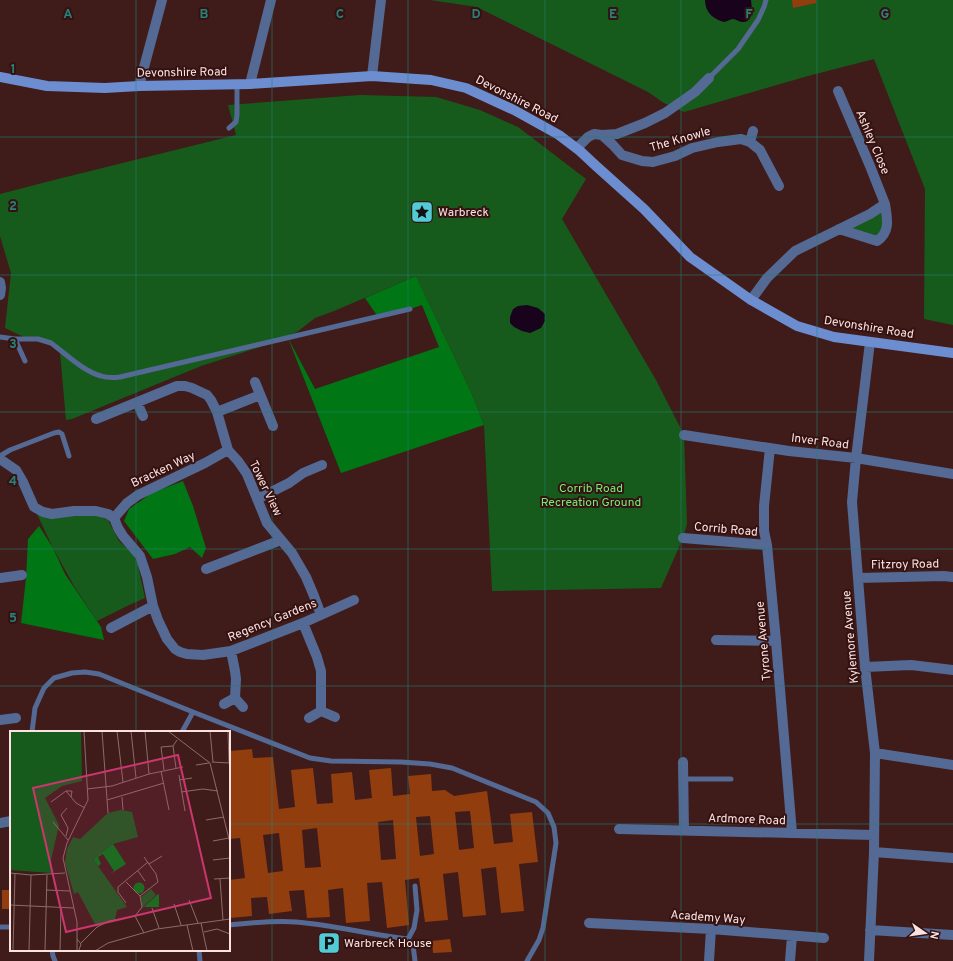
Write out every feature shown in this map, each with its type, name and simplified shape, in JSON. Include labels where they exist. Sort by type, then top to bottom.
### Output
[{"type":"main road","name":"Devonshire Road","points":[[0,77],[47,86],[105,88],[250,84],[372,76],[431,80],[466,88],[514,110],[559,135],[577,148],[644,209],[690,257],[751,300],[797,326],[834,337],[953,353]]},
{"type":"street","points":[[139,86],[161,0]]},
{"type":"street","points":[[250,84],[271,0]]},
{"type":"street","points":[[372,76],[382,0]]},
{"type":"street","points":[[577,148],[588,137],[594,134],[617,134],[665,113],[696,92],[709,78]]},
{"type":"street","name":"Ashley Close","points":[[838,92],[885,204],[888,220],[882,238],[877,241],[839,229]]},
{"type":"street","points":[[753,131],[750,142],[760,150],[779,186]]},
{"type":"street","name":"The Knowle","points":[[602,135],[622,155],[642,161],[652,162],[675,156],[692,148],[718,142],[741,140],[750,142]]},
{"type":"street","points":[[751,300],[767,278],[795,251],[870,214],[885,204]]},
{"type":"street","points":[[0,282],[0,295]]},
{"type":"street","name":"Kylemore Avenue","points":[[869,961],[874,852],[875,753],[865,667],[852,502],[870,342]]},
{"type":"street","points":[[255,382],[273,426]]},
{"type":"street","name":"Tower View","points":[[96,419],[177,386],[192,388],[207,395],[217,412],[228,450],[238,460],[247,474],[267,523],[292,553],[306,577],[321,615]]},
{"type":"street","points":[[217,412],[260,395]]},
{"type":"street","points":[[137,402],[143,416]]},
{"type":"street","name":"Inver Road","points":[[684,435],[789,451],[856,458],[953,474]]},
{"type":"street","name":"Tyrone Avenue","points":[[770,448],[764,506],[764,531],[767,546],[776,641],[792,833]]},
{"type":"street","name":"Bracken Way","points":[[114,518],[127,503],[138,495],[205,464],[228,450]]},
{"type":"street","points":[[0,460],[16,470],[34,507],[43,512],[52,514],[96,510],[108,514],[114,518]]},
{"type":"street","points":[[257,499],[289,483],[303,473],[322,465]]},
{"type":"street","name":"Regency Gardens","points":[[114,518],[123,536],[140,556],[158,620],[167,639],[175,649],[180,652],[186,654],[203,655],[231,651],[303,623],[354,600]]},
{"type":"street","name":"Corrib Road","points":[[683,538],[767,546]]},
{"type":"street","points":[[206,569],[281,540]]},
{"type":"street","points":[[0,578],[22,575]]},
{"type":"street","name":"Fitzroy Road","points":[[858,578],[953,577]]},
{"type":"street","points":[[111,628],[153,606]]},
{"type":"street","points":[[303,623],[319,664],[321,677],[321,711]]},
{"type":"street","points":[[716,640],[776,641]]},
{"type":"street","points":[[231,651],[236,679],[235,698],[243,708]]},
{"type":"street","points":[[865,667],[911,665],[953,670]]},
{"type":"street","points":[[224,704],[235,698]]},
{"type":"street","points":[[321,711],[335,717]]},
{"type":"street","points":[[309,718],[321,711]]},
{"type":"street","points":[[0,720],[16,718]]},
{"type":"street","points":[[875,753],[953,765]]},
{"type":"street","points":[[683,762],[684,830]]},
{"type":"street","points":[[0,823],[10,821]]},
{"type":"street","name":"Ardmore Road","points":[[619,829],[874,835]]},
{"type":"street","points":[[874,852],[953,858]]},
{"type":"street","name":"Academy Way","points":[[589,923],[711,929],[824,938]]},
{"type":"street","points":[[709,961],[711,929]]},
{"type":"street","points":[[870,930],[953,935]]},
{"type":"street","points":[[790,961],[792,936]]},
{"type":"lane","points":[[709,78],[738,49],[758,20],[766,0]]},
{"type":"lane","points":[[229,128],[236,122],[237,84]]},
{"type":"lane","points":[[0,337],[15,339],[38,339],[51,343],[92,373],[111,378],[410,309]]},
{"type":"lane","points":[[15,339],[25,361]]},
{"type":"lane","points":[[0,456],[10,450],[59,432],[62,434],[69,456]]},
{"type":"lane","points":[[32,731],[35,708],[44,688],[54,678],[72,673],[85,672],[99,674],[310,758],[331,761],[358,760],[430,764],[452,768],[536,802],[548,812],[554,827],[556,843],[543,928],[539,940],[528,961]]},
{"type":"lane","points":[[183,731],[193,712]]},
{"type":"lane","points":[[683,779],[731,779]]},
{"type":"lane","points":[[408,939],[414,928],[417,910],[415,886]]},
{"type":"lane","points":[[230,925],[273,921],[296,922],[408,939],[413,946],[415,961]]},
{"type":"lane","points":[[52,951],[55,961]]},
{"type":"lane","points":[[198,951],[200,961]]},
{"type":"green space","points":[[430,0],[953,0],[953,325],[924,319],[925,189],[874,59],[808,76],[684,112],[664,103],[648,92],[477,7]]},
{"type":"green space","name":"Corrib Road Recreation Ground","points":[[360,95],[436,97],[480,110],[518,127],[586,179],[562,219],[656,380],[684,435],[687,524],[683,538],[661,588],[492,591],[484,425],[471,392],[416,276],[315,318],[297,332],[260,347],[201,366],[72,419],[66,420],[60,352],[53,345],[28,339],[5,328],[11,273],[0,236],[0,194],[236,135],[228,105]]},
{"type":"green space","points":[[885,204],[882,238],[839,229]]},
{"type":"green space","points":[[416,276],[471,392],[484,425],[341,473],[288,338],[315,389],[439,347],[422,305],[378,317],[365,298]]},
{"type":"green space","points":[[183,481],[193,506],[206,548],[202,558],[190,547],[175,554],[153,559],[124,521],[129,509],[152,493]]},
{"type":"green space","points":[[37,514],[97,515],[108,520],[119,541],[133,554],[138,565],[145,598],[97,621],[74,586],[53,548]]},
{"type":"green space","points":[[39,526],[53,548],[65,574],[101,627],[104,640],[21,623],[26,578],[28,539]]},
{"type":"shaded area","points":[[705,0],[751,0],[752,10],[749,20],[746,22],[741,22],[735,19],[725,22],[720,21],[710,14],[706,8]]},
{"type":"shaded area","points":[[527,305],[538,308],[545,314],[545,321],[541,328],[530,333],[514,327],[510,323],[510,317],[513,309],[518,306]]},
{"type":"building","points":[[792,0],[816,0],[816,3],[793,8]]},
{"type":"building","points":[[252,749],[253,758],[273,757],[279,809],[295,807],[291,770],[313,768],[317,804],[333,803],[331,774],[352,772],[355,800],[372,798],[369,770],[391,768],[393,796],[410,794],[408,776],[431,774],[432,791],[445,790],[454,796],[487,791],[494,844],[513,842],[510,814],[532,812],[538,862],[519,864],[524,911],[501,913],[496,867],[481,869],[486,915],[463,917],[458,872],[443,874],[448,920],[425,922],[419,878],[405,880],[409,925],[387,928],[382,882],[367,883],[370,921],[346,923],[343,888],[328,890],[330,917],[307,918],[304,890],[289,891],[292,911],[269,914],[267,897],[251,898],[252,916],[230,918],[230,880],[245,878],[240,838],[230,839],[230,751]],"holes":[[[470,811],[474,848],[459,850],[455,812]],[[430,816],[434,854],[420,856],[416,817]],[[393,820],[396,859],[381,860],[378,822]],[[317,828],[321,867],[305,868],[302,830]],[[279,833],[283,871],[268,873],[263,835]]]},
{"type":"building","points":[[2,890],[10,890],[10,909],[2,909]]},
{"type":"building","points":[[450,939],[452,952],[433,953],[432,941]]},
{"type":"place","name":"Warbreck","points":[[422,212]]},
{"type":"place","name":"Warbreck House","points":[[329,943]]}]
